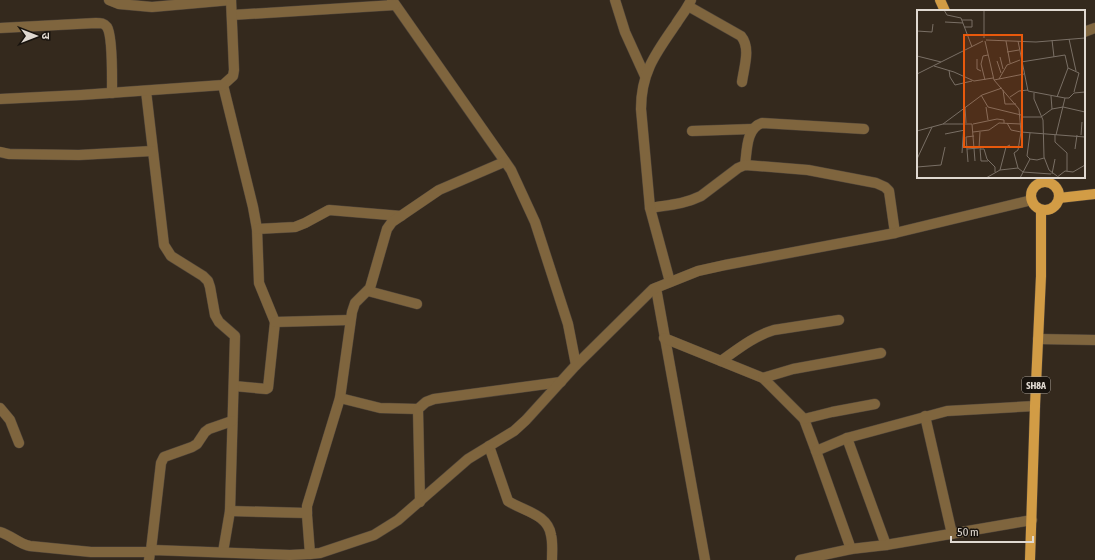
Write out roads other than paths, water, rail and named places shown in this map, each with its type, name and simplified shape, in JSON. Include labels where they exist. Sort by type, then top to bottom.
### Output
[{"type":"main road","points":[[940,0],[945,10]]},
{"type":"main road","points":[[1036,181],[1050,183],[1055,186],[1058,191],[1059,198],[1053,208],[1041,210],[1035,206],[1031,194],[1036,181]]},
{"type":"main road","points":[[1059,198],[1095,194]]},
{"type":"main road","name":"SH8A","points":[[1030,560],[1041,276],[1041,210]]},
{"type":"street","points":[[0,99],[223,85],[233,76],[231,0],[169,3],[152,7],[140,7],[119,4],[109,0]]},
{"type":"street","points":[[615,0],[625,32],[645,76]]},
{"type":"street","points":[[232,15],[394,2],[511,170],[536,222],[579,362]]},
{"type":"street","points":[[670,282],[650,208],[641,94],[650,63],[689,3],[741,36],[745,41],[747,50],[742,82]]},
{"type":"street","points":[[0,28],[96,23],[103,24],[108,28],[110,38],[112,93]]},
{"type":"street","points":[[1085,32],[1095,28]]},
{"type":"street","points":[[223,85],[253,207],[257,229],[259,283],[275,322],[268,388],[234,386]]},
{"type":"street","points":[[146,91],[164,244],[171,256],[203,276],[208,281],[215,315],[219,322],[235,336],[230,511],[223,552]]},
{"type":"street","points":[[692,131],[752,129],[762,123],[864,129]]},
{"type":"street","points":[[745,165],[752,129]]},
{"type":"street","points":[[0,152],[9,154],[79,155],[152,151]]},
{"type":"street","points":[[310,554],[307,513],[308,500],[340,398],[350,320],[354,306],[372,284],[387,229],[392,222],[439,190],[504,162]]},
{"type":"street","points":[[650,208],[688,202],[702,196],[738,168],[745,165],[808,170],[880,184],[885,187],[889,191],[894,233]]},
{"type":"street","points":[[0,532],[25,545],[91,552],[150,554],[223,552],[290,558],[320,553],[374,535],[388,528],[420,502],[468,459],[514,431],[579,362],[655,289],[698,271],[894,233],[1032,200]]},
{"type":"street","points":[[257,229],[295,227],[329,210],[401,216]]},
{"type":"street","points":[[655,289],[705,560]]},
{"type":"street","points":[[368,290],[418,304]]},
{"type":"street","points":[[275,322],[350,320]]},
{"type":"street","points":[[721,361],[753,338],[764,333],[774,330],[839,320]]},
{"type":"street","points":[[664,338],[764,378],[804,419],[851,549]]},
{"type":"street","points":[[1038,339],[1095,340]]},
{"type":"street","points":[[764,378],[793,369],[881,353]]},
{"type":"street","points":[[340,398],[380,408],[418,409],[426,402],[434,399],[561,382]]},
{"type":"street","points":[[804,419],[876,404]]},
{"type":"street","points":[[816,451],[847,438],[947,411],[1035,406]]},
{"type":"street","points":[[0,408],[10,420],[19,443]]},
{"type":"street","points":[[418,409],[420,502]]},
{"type":"street","points":[[925,416],[952,534]]},
{"type":"street","points":[[150,554],[161,463],[164,457],[197,444],[209,428],[232,421]]},
{"type":"street","points":[[847,438],[886,545]]},
{"type":"street","points":[[489,446],[508,501],[540,517],[547,524],[551,534],[552,560]]},
{"type":"street","points":[[230,511],[307,513]]},
{"type":"street","points":[[800,560],[827,557],[851,549],[886,545],[1032,520]]}]
